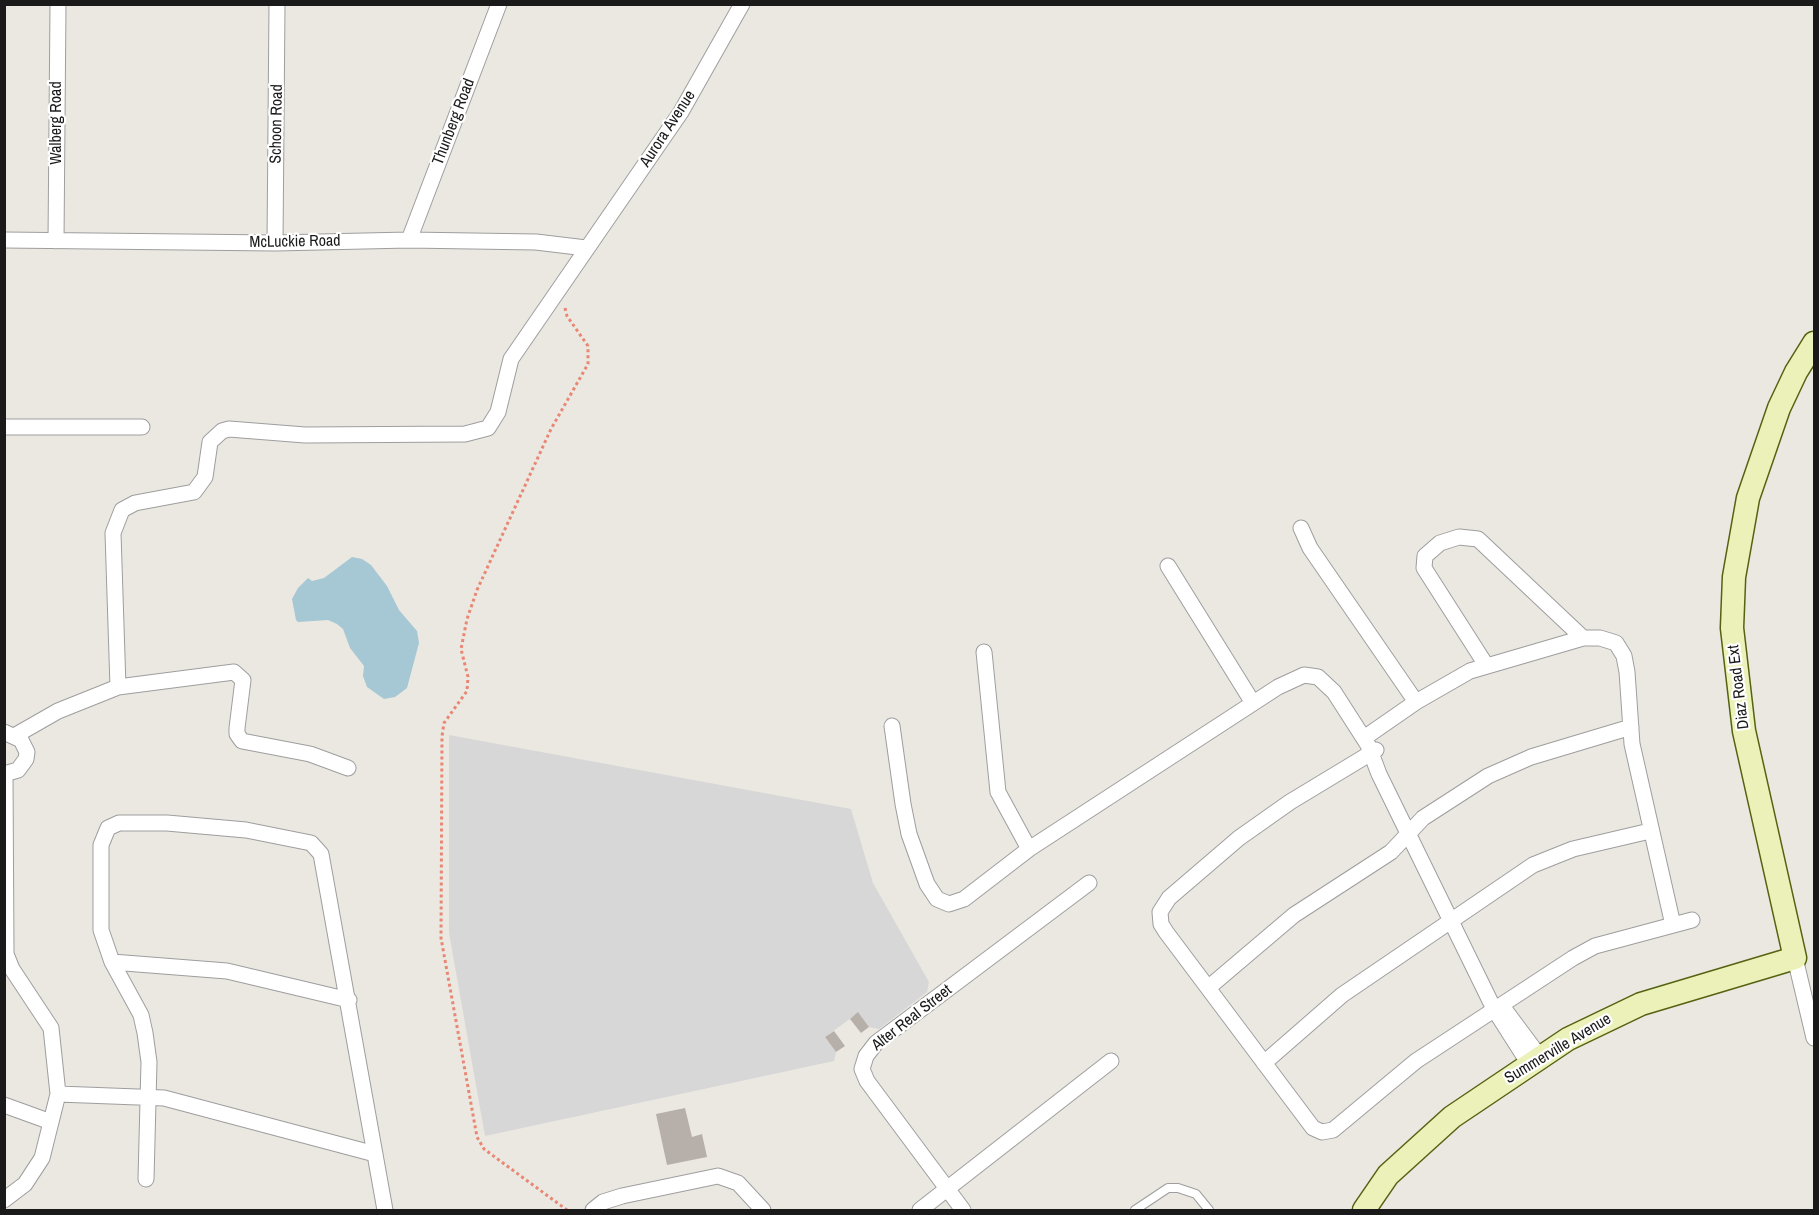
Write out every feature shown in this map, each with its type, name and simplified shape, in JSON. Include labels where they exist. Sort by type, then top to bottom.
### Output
[{"type":"street","name":"Walberg Road","points":[[56,241],[58,4]]},
{"type":"street","name":"Schoon Road","points":[[276,243],[278,4]]},
{"type":"street","name":"Thunberg Road","points":[[410,240],[500,4]]},
{"type":"street","name":"Aurora Avenue","points":[[118,687],[113,533],[122,510],[135,503],[194,492],[205,477],[210,442],[222,431],[229,429],[305,435],[465,434],[482,432],[492,424],[498,412],[510,359],[681,112],[742,4]]},
{"type":"street","name":"McLuckie Road","points":[[4,240],[276,243],[410,240],[536,242],[586,248]]},
{"type":"street","name":"Diaz Road Ext","points":[[1815,343],[1792,381],[1759,460],[1740,537],[1733,617],[1736,678],[1744,731],[1815,1038]]},
{"type":"street","points":[[4,427],[142,427]]},
{"type":"street","points":[[1301,528],[1310,548],[1416,702]]},
{"type":"street","points":[[1486,665],[1424,568],[1425,556],[1440,543],[1460,537],[1478,539],[1583,638]]},
{"type":"street","points":[[1168,566],[1253,703]]},
{"type":"street","points":[[1673,926],[1650,831],[1631,727],[1627,672],[1620,648],[1610,640],[1583,638],[1470,670],[1416,702],[1369,747],[1259,823],[1164,904],[1160,912],[1161,924],[1306,1122],[1319,1131],[1328,1132],[1416,1061],[1595,946],[1673,926],[1692,920]]},
{"type":"street","points":[[984,652],[998,792],[1029,849]]},
{"type":"street","points":[[4,1200],[25,1184],[42,1158],[58,1094],[51,1028],[12,969],[6,954],[5,774],[18,770],[26,759],[25,745],[10,734],[58,711],[118,687],[234,672],[243,680],[237,728],[237,734],[242,741],[310,754],[348,768]]},
{"type":"street","points":[[892,726],[909,834],[927,884],[937,899],[949,904],[964,899],[1029,849],[1253,703],[1296,677],[1304,675],[1318,677],[1334,692],[1369,747],[1412,829],[1497,1007],[1534,1060]]},
{"type":"street","points":[[1208,988],[1294,915],[1391,852],[1412,829],[1509,765],[1631,727]]},
{"type":"street","points":[[146,1179],[149,1062],[141,1015],[112,962],[101,930],[101,845],[108,828],[119,823],[167,823],[246,830],[311,843],[321,854],[385,1210]]},
{"type":"street","points":[[1264,1064],[1342,994],[1533,865],[1552,855],[1650,831]]},
{"type":"street","name":"Alter Real Street","points":[[963,1210],[867,1081],[862,1069],[866,1056],[876,1042],[1089,884]]},
{"type":"street","name":"Summerville Avenue","points":[[1364,1210],[1388,1175],[1421,1142],[1452,1117],[1534,1060],[1603,1020],[1641,1004],[1795,958]]},
{"type":"street","points":[[112,962],[227,970],[349,1000]]},
{"type":"street","points":[[920,1210],[948,1191],[1111,1061]]},
{"type":"street","points":[[58,1094],[147,1096],[194,1104],[375,1154]]},
{"type":"street","points":[[4,1105],[51,1122]]},
{"type":"street","points":[[593,1210],[603,1202],[622,1196],[718,1176],[738,1183],[764,1210]]},
{"type":"lane","points":[[1135,1210],[1168,1188],[1178,1188],[1196,1194],[1209,1210]]},
{"type":"path","points":[[560,285],[567,316],[588,346],[588,364],[551,429],[477,590],[467,620],[461,649],[468,677],[467,691],[444,723],[441,736],[441,938],[477,1137],[484,1149],[567,1210]]},
{"type":"shaded area","points":[[449,735],[851,809],[873,883],[929,982],[927,992],[879,1029],[869,1027],[858,1013],[825,1037],[836,1052],[834,1061],[485,1136],[449,933]]},
{"type":"water","points":[[352,557],[362,559],[371,565],[387,586],[399,610],[417,631],[419,643],[407,688],[395,697],[384,699],[367,687],[363,676],[364,666],[350,648],[343,629],[337,624],[328,620],[298,622],[296,620],[292,599],[298,588],[308,578],[312,581],[324,578]]},
{"type":"building","points":[[858,1012],[869,1027],[861,1033],[850,1019]]},
{"type":"building","points":[[834,1031],[845,1046],[836,1052],[825,1037]]},
{"type":"building","points":[[685,1108],[692,1137],[702,1134],[707,1157],[667,1165],[656,1114]]}]
